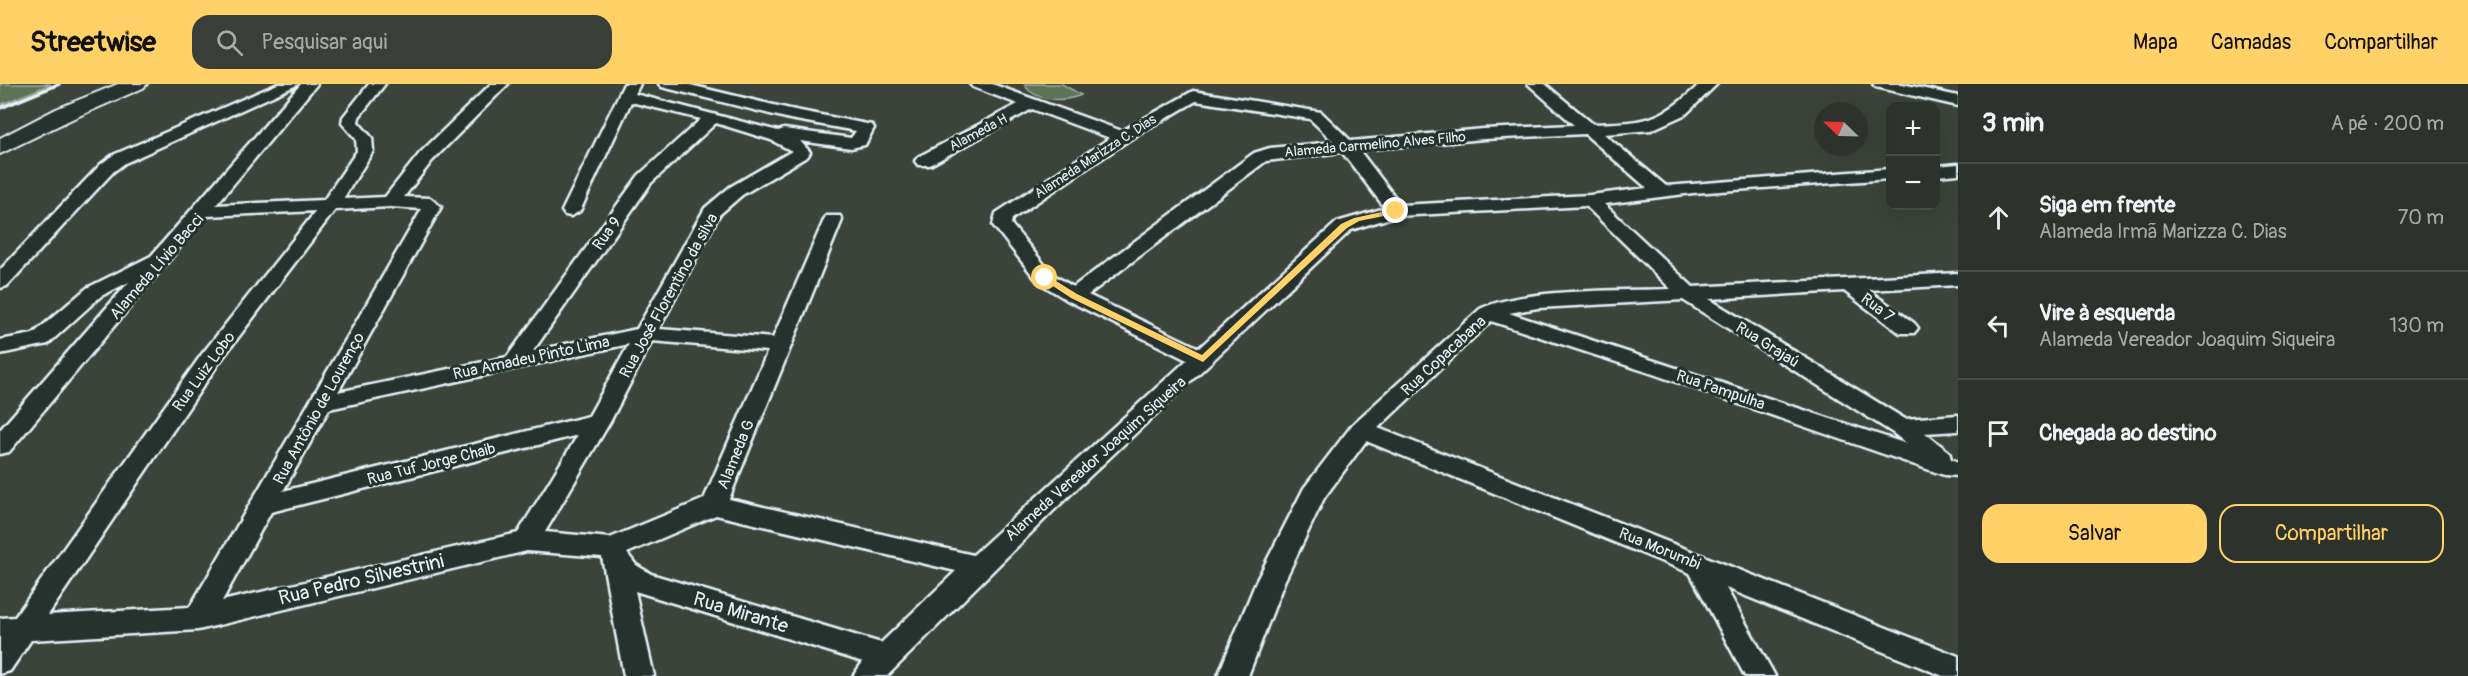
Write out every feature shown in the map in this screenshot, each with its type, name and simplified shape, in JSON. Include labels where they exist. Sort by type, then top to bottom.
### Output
[{"type":"main road","points":[[0,147],[64,114],[136,84]]},
{"type":"street","points":[[0,282],[118,159],[291,84]]},
{"type":"street","name":"Alameda Lívio Bacci","points":[[0,446],[203,211],[309,84]]},
{"type":"street","name":"Rua Luiz Lobo","points":[[0,662],[11,630],[210,359],[328,206],[365,151],[364,138],[350,123],[356,110],[377,84]]},
{"type":"street","points":[[203,211],[390,202],[426,157],[500,84]]},
{"type":"street","points":[[667,84],[779,111],[866,128],[859,141],[851,143],[772,133]]},
{"type":"street","points":[[978,84],[1123,137]]},
{"type":"street","points":[[1536,84],[1661,191]]},
{"type":"street","name":"Alameda Carmelino Alves Filho","points":[[1074,296],[1260,157],[1270,153],[1484,134],[1645,127],[1680,111],[1709,84]]},
{"type":"street","points":[[1881,84],[1958,101]]},
{"type":"street","points":[[571,211],[629,90]]},
{"type":"street","name":"Rua José Florentino da silva","points":[[527,541],[598,422],[711,212],[736,191],[802,152],[796,144],[772,133],[711,118],[629,90]]},
{"type":"street","name":"Alameda Marizza C. Dias","points":[[1074,296],[1045,278],[1032,265],[1008,234],[1001,220],[1006,214],[1123,137],[1193,96],[1315,115],[1346,145]]},
{"type":"street","name":"Alameda H","points":[[924,161],[1031,103]]},
{"type":"street","name":"Rua 9","points":[[516,359],[645,180],[665,158],[711,118]]},
{"type":"street","points":[[1346,145],[1396,211]]},
{"type":"street","points":[[1940,171],[1958,169]]},
{"type":"street","name":"Alameda Vereador Joaquim Siqueira","points":[[877,667],[977,566],[1344,226],[1357,220],[1396,211],[1590,200],[1661,191],[1886,174]]},
{"type":"street","name":"Rua Grajaú","points":[[1590,200],[1689,295],[1901,427],[1956,470]]},
{"type":"street","name":"Rua Antônio de Lourenço","points":[[198,618],[432,207],[424,202],[390,202]]},
{"type":"street","name":"Alameda G","points":[[833,220],[779,345],[714,506],[977,566]]},
{"type":"street","points":[[0,347],[40,339],[94,292],[164,256]]},
{"type":"street","name":"Rua Copacabana","points":[[1233,676],[1270,582],[1313,494],[1360,430],[1487,313],[1496,309],[1538,302],[1958,279]]},
{"type":"street","name":"Rua 7","points":[[1850,286],[1907,328]]},
{"type":"street","points":[[1074,296],[1203,359]]},
{"type":"street","name":"Rua Pampulha","points":[[1487,313],[1661,369],[1956,470]]},
{"type":"street","name":"Rua Amadeu Pinto Lima","points":[[320,403],[516,359],[646,334],[779,345]]},
{"type":"street","name":"Rua Tuf Jorge Chaib","points":[[263,505],[598,422]]},
{"type":"street","points":[[1901,427],[1958,423]]},
{"type":"street","name":"Rua Morumbi","points":[[1360,430],[1698,562],[1958,669]]},
{"type":"street","name":"Rua Pedro Silvestrini","points":[[11,630],[198,618],[527,541],[614,556],[714,506]]},
{"type":"street","points":[[614,556],[639,676]]},
{"type":"street","name":"Rua Mirante","points":[[614,556],[627,575],[642,582],[877,667]]},
{"type":"street","points":[[1698,562],[1760,676]]},
{"type":"green space","points":[[0,84],[51,84],[0,105]]},
{"type":"green space","points":[[1024,84],[1062,84],[1081,95],[1067,99],[1050,99],[1035,94]]},
{"type":"railway","points":[[0,108],[59,84]]},
{"type":"route","points":[[1045,278],[1074,296],[1203,359],[1344,226],[1357,220],[1396,211]]}]
